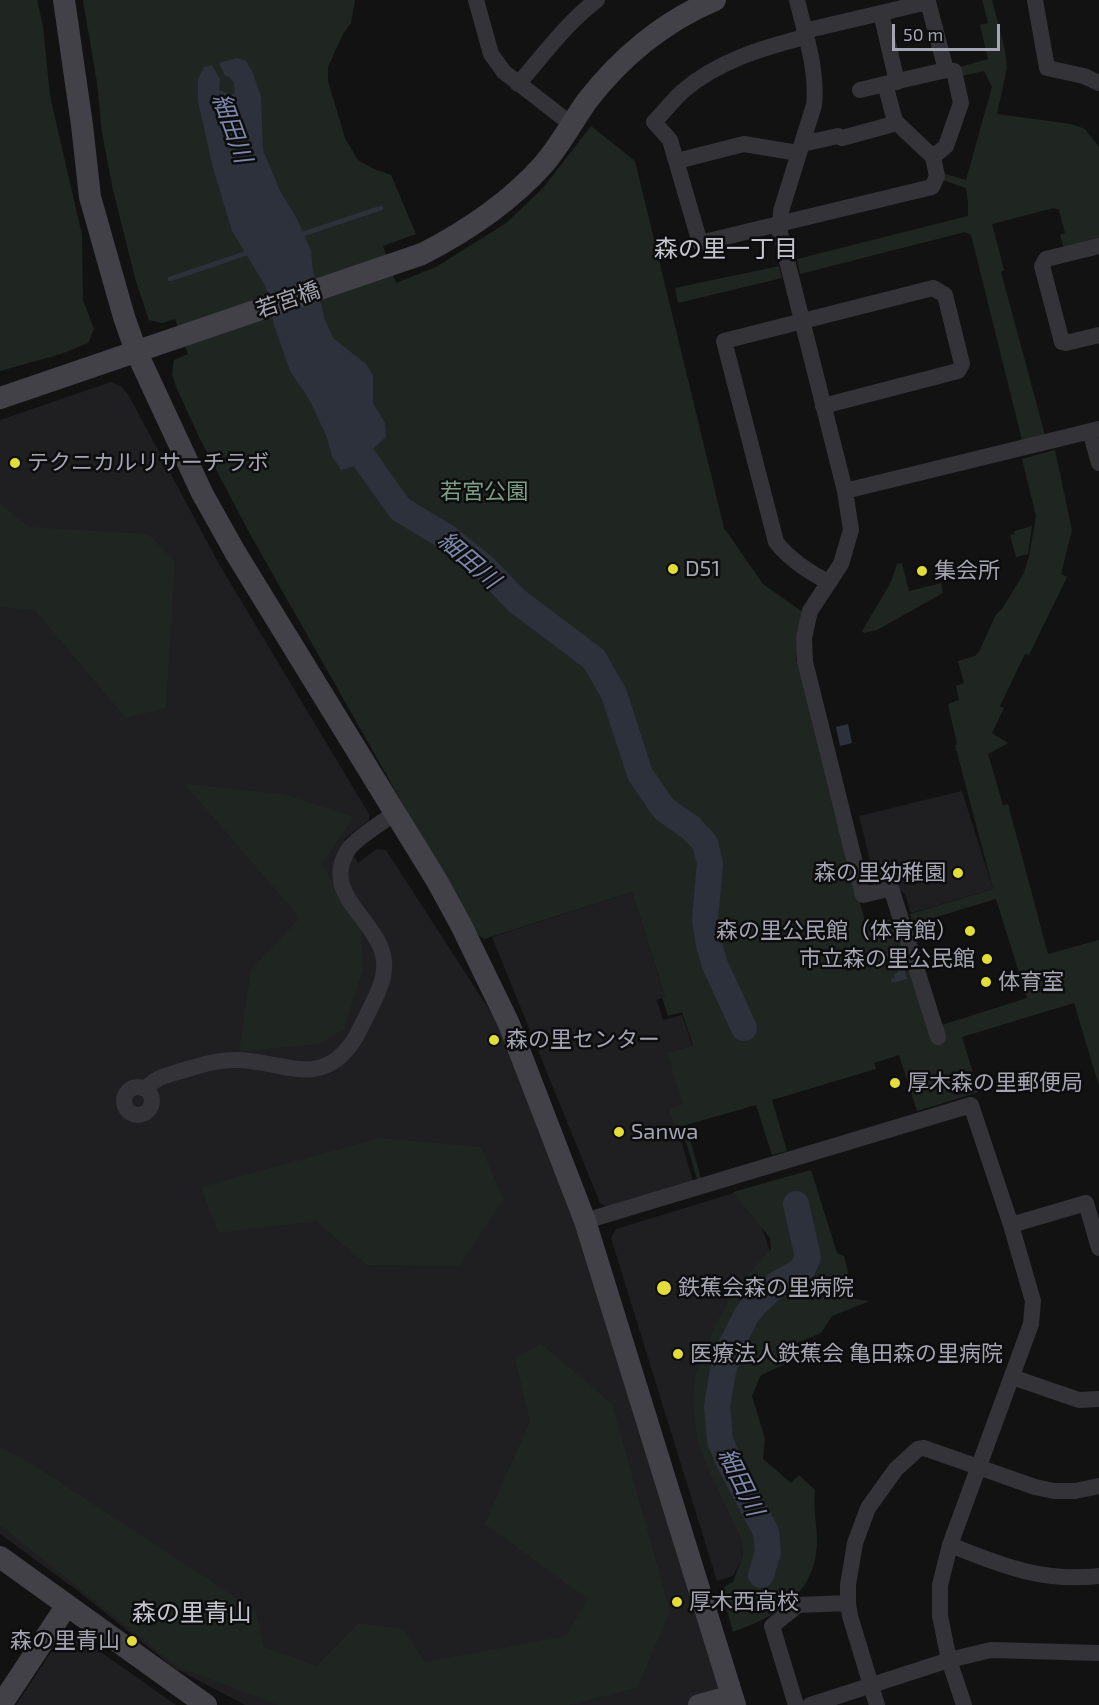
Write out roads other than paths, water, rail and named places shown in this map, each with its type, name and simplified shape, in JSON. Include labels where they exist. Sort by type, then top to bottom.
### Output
[{"type":"street","points":[[64,0],[90,197],[136,351],[202,493],[235,552],[454,911],[509,1024],[585,1221],[733,1700],[699,1705]]},
{"type":"street","points":[[476,0],[491,54],[504,72],[571,124]]},
{"type":"street","name":"若宮橋","points":[[0,398],[422,254],[441,244],[478,223],[522,187],[545,163],[588,99],[633,52],[668,25],[715,0]]},
{"type":"street","points":[[796,0],[816,89],[814,105],[781,211],[780,233],[845,491],[851,530],[841,564],[810,611],[804,638],[805,662],[863,895],[891,888],[938,1036]]},
{"type":"street","points":[[1035,0],[1047,68],[1084,76],[1099,83]]},
{"type":"street","points":[[881,13],[895,121],[933,157],[937,176],[932,187],[700,243],[670,140],[654,122],[684,90],[720,66],[762,48],[870,14],[930,1],[946,70]]},
{"type":"street","points":[[518,84],[590,2]]},
{"type":"street","points":[[860,90],[946,70],[954,71],[961,103],[946,146],[933,157]]},
{"type":"street","points":[[677,161],[744,144],[800,148],[838,136],[843,138],[890,125],[895,121]]},
{"type":"street","points":[[1099,246],[1046,259],[1042,266],[1062,342],[1099,335]]},
{"type":"street","points":[[823,406],[958,371],[962,364],[945,295],[933,288],[724,341],[776,542],[783,552],[813,575],[828,582]]},
{"type":"street","points":[[845,491],[1095,430],[1099,463]]},
{"type":"street","points":[[146,1089],[156,1078],[210,1063],[236,1059],[307,1070],[322,1068],[343,1055],[381,986],[384,961],[380,945],[342,888],[340,873],[342,860],[350,847],[394,813]]},
{"type":"street","points":[[585,1221],[971,1105],[1011,1225],[1033,1301],[1031,1323],[950,1545],[940,1585],[940,1616],[950,1660],[964,1705]]},
{"type":"street","points":[[1011,1225],[1086,1203],[1099,1248]]},
{"type":"street","points":[[1012,1377],[1079,1400],[1099,1399]]},
{"type":"street","points":[[877,1705],[850,1616],[848,1586],[855,1543],[868,1508],[896,1469],[918,1449],[924,1448],[1035,1487],[1054,1491],[1076,1491],[1099,1486]]},
{"type":"street","points":[[950,1545],[1010,1569],[1037,1575],[1079,1578],[1099,1576]]},
{"type":"street","points":[[0,1557],[206,1705]]},
{"type":"street","points":[[796,1705],[772,1626],[798,1605],[848,1603]]},
{"type":"street","points":[[1,1705],[68,1605]]},
{"type":"street","points":[[810,1705],[950,1660],[991,1650],[1099,1653]]},
{"type":"water","points":[[237,58],[246,61],[261,96],[263,150],[280,191],[297,219],[311,251],[313,271],[324,317],[333,338],[366,364],[373,375],[373,403],[385,423],[386,437],[352,467],[341,470],[332,456],[326,435],[309,399],[290,371],[274,325],[266,287],[232,231],[212,164],[198,101],[198,79],[204,67],[212,65],[220,79],[219,90],[231,95],[235,93],[234,82],[225,76],[219,63]]},
{"type":"water","points":[[848,724],[852,743],[840,746],[836,727]]},
{"type":"water","points":[[899,949],[907,979],[892,983],[891,979],[895,978],[894,974],[898,972],[897,969],[893,970],[891,965],[896,964],[895,960],[890,961],[889,957],[885,958],[884,954]]},
{"type":"waterway","points":[[300,235],[381,208]]},
{"type":"waterway","points":[[170,279],[250,252]]},
{"type":"waterway","name":"細田川","points":[[349,427],[359,451],[400,509],[448,538],[484,567],[517,601],[594,659],[614,694],[640,774],[664,809],[691,828],[705,843],[710,863],[705,920],[709,945],[715,965],[744,1028]]},
{"type":"waterway","name":"細田川","points":[[761,1575],[768,1552],[766,1532],[720,1440],[717,1406],[723,1371],[732,1344],[747,1314],[777,1284],[802,1270],[808,1257],[796,1204]]},
{"type":"place","name":"テクニカルリサーチラボ","points":[[15,463]]},
{"type":"place","name":"D51","points":[[673,569]]},
{"type":"place","name":"集会所","points":[[922,571]]},
{"type":"place","name":"森の里幼稚園","points":[[958,873]]},
{"type":"place","name":"森の里公民館（体育館）","points":[[970,931]]},
{"type":"place","name":"市立森の里公民館","points":[[987,959]]},
{"type":"place","name":"体育室","points":[[986,982]]},
{"type":"place","name":"森の里センター","points":[[494,1040]]},
{"type":"place","name":"厚木森の里郵便局","points":[[895,1083]]},
{"type":"place","name":"Sanwa","points":[[619,1132]]},
{"type":"place","name":"鉄蕉会森の里病院","points":[[664,1288]]},
{"type":"place","name":"医療法人鉄蕉会 亀田森の里病院","points":[[678,1354]]},
{"type":"place","name":"厚木西高校","points":[[677,1602]]},
{"type":"place","name":"森の里青山","points":[[132,1641]]},
{"type":"district","name":"森の里一丁目","points":[[726,249]]},
{"type":"district","name":"森の里青山","points":[[192,1613]]},
{"type":"park label","name":"若宮公園","points":[[484,492]]}]
